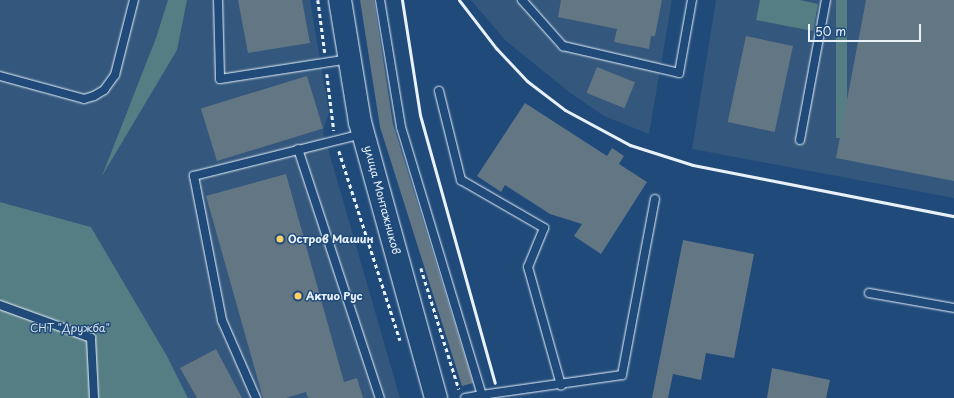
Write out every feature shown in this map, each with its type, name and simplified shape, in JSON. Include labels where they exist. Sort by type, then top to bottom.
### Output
[{"type":"main road","name":"улица Монтажников","points":[[340,0],[364,134],[436,398]]},
{"type":"lane","points":[[0,76],[84,99],[94,96],[104,90],[115,76],[134,0]]},
{"type":"lane","points":[[218,0],[220,79],[350,59]]},
{"type":"lane","points":[[380,0],[401,127],[482,395]]},
{"type":"lane","points":[[522,0],[563,46],[679,73],[692,0]]},
{"type":"lane","points":[[800,140],[826,0]]},
{"type":"lane","points":[[439,91],[461,180],[544,228],[528,267],[560,385]]},
{"type":"lane","points":[[256,398],[222,320],[194,176],[298,149],[364,134]]},
{"type":"lane","points":[[298,149],[380,398]]},
{"type":"lane","points":[[465,398],[622,375],[655,199]]},
{"type":"lane","points":[[869,293],[954,308]]},
{"type":"lane","points":[[0,305],[91,338],[94,398]]},
{"type":"path","points":[[318,0],[335,140],[401,345]]},
{"type":"path","points":[[419,263],[459,390]]},
{"type":"shaded area","points":[[0,0],[310,0],[329,113],[323,131],[400,398],[188,398],[167,356],[91,227],[0,202]]},
{"type":"shaded area","points":[[471,0],[672,0],[649,134],[604,116],[569,92],[505,40]]},
{"type":"shaded area","points":[[716,0],[954,0],[954,198],[692,149]]},
{"type":"green space","points":[[168,0],[187,0],[177,50],[102,176],[156,38]]},
{"type":"green space","points":[[760,0],[800,0],[818,4],[813,31],[756,20]]},
{"type":"green space","points":[[836,0],[847,0],[847,138],[836,138]]},
{"type":"green space","name":"СНТ \"Дружба\"","points":[[0,202],[91,227],[167,356],[188,398],[0,398]]},
{"type":"building","points":[[238,0],[302,0],[310,43],[248,53]]},
{"type":"building","points":[[360,0],[374,0],[393,124],[473,383],[462,386],[380,127]]},
{"type":"building","points":[[561,0],[662,0],[655,36],[651,36],[649,49],[614,42],[617,29],[558,17]]},
{"type":"building","points":[[866,0],[954,0],[954,181],[836,158]]},
{"type":"building","points":[[746,36],[793,46],[775,132],[728,122]]},
{"type":"building","points":[[597,67],[635,82],[625,108],[587,93]]},
{"type":"building","points":[[307,76],[323,129],[217,161],[201,108]]},
{"type":"building","points":[[525,103],[607,156],[612,148],[624,156],[619,164],[647,182],[601,254],[574,236],[582,224],[550,214],[505,185],[501,192],[477,176]]},
{"type":"building","points":[[286,174],[344,382],[357,378],[363,398],[308,398],[306,392],[286,398],[263,398],[206,196]]},
{"type":"building","points":[[683,240],[754,254],[734,358],[706,353],[701,380],[673,374],[668,398],[652,398]]},
{"type":"building","points":[[216,349],[242,398],[197,398],[180,368]]},
{"type":"building","points":[[772,368],[830,380],[826,398],[767,398]]},
{"type":"railway","points":[[402,0],[420,115],[495,383]]},
{"type":"railway","points":[[459,0],[496,48],[527,81],[565,110],[630,145],[693,165],[954,216]]},
{"type":"place","name":"Остров Машин","points":[[280,239]]},
{"type":"place","name":"Актио Рус","points":[[298,296]]}]
